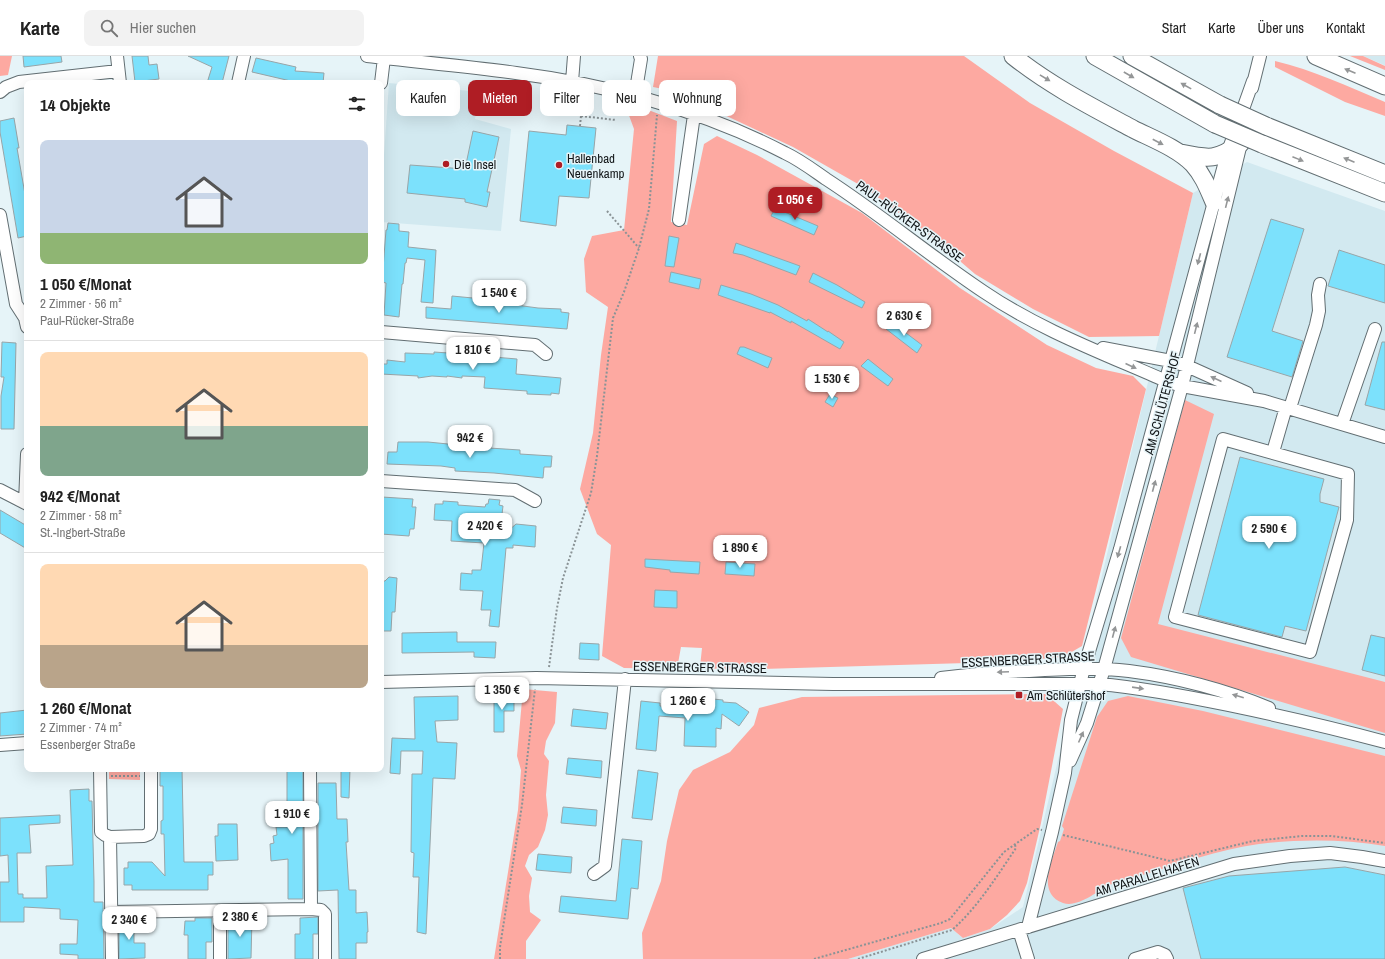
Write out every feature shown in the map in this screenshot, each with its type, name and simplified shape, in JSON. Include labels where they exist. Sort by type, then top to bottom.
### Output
[{"type":"highway","points":[[1013,56],[1029,69],[1095,108],[1180,153],[1193,164],[1202,175],[1214,202]]},
{"type":"highway","points":[[1095,56],[1215,124],[1385,193]]},
{"type":"highway","points":[[1132,56],[1220,105],[1266,126],[1385,174]]},
{"type":"highway","points":[[1316,56],[1385,86]]},
{"type":"highway","points":[[1180,153],[1211,158],[1227,154],[1241,143]]},
{"type":"street","points":[[59,80],[119,77],[117,56]]},
{"type":"street","points":[[239,80],[244,56]]},
{"type":"street","name":"PAUL-RÜCKER-STRASSE","points":[[367,56],[403,58],[560,80]]},
{"type":"street","points":[[572,80],[574,56]]},
{"type":"street","points":[[638,80],[641,59],[640,56]]},
{"type":"street","name":"AM SCHLÜTERSHOF","points":[[1024,928],[1056,833],[1071,720],[1084,668],[1120,549],[1227,154],[1253,81],[1260,56]]},
{"type":"street","points":[[381,80],[384,58]]},
{"type":"street","name":"AM SCHLÜTERSHOF","points":[[1065,773],[1087,723],[1104,669],[1182,386],[1241,143],[1253,81]]},
{"type":"street","points":[[0,92],[6,87],[24,82]]},
{"type":"street","points":[[679,220],[694,116]]},
{"type":"street","name":"PAUL-RÜCKER-STRASSE","points":[[697,116],[731,128],[787,154],[849,194],[985,293],[1060,334],[1166,382],[1288,407],[1385,437]]},
{"type":"street","points":[[0,215],[16,304],[24,318]]},
{"type":"street","points":[[1273,452],[1316,325],[1319,312],[1318,295],[1320,284]]},
{"type":"street","points":[[1342,424],[1375,329]]},
{"type":"street","points":[[384,332],[535,345],[546,354]]},
{"type":"street","name":"PAUL-RÜCKER-STRASSE","points":[[1083,344],[1171,361],[1187,366],[1264,401]]},
{"type":"street","points":[[1223,440],[1273,452],[1348,474],[1347,520],[1310,652],[1175,617],[1223,440]]},
{"type":"street","points":[[384,481],[515,490],[536,501]]},
{"type":"street","points":[[0,490],[24,502]]},
{"type":"street","name":"ESSENBERGER STRASSE","points":[[894,684],[974,674],[1084,668],[1128,671],[1175,678],[1247,699],[1300,720]]},
{"type":"street","name":"ESSENBERGER STRASSE","points":[[384,682],[542,678],[833,684],[1099,684],[1126,686],[1172,693],[1300,720],[1385,742]]},
{"type":"street","name":"ESSENBERGER STRASSE","points":[[594,874],[605,866],[625,679]]},
{"type":"street","points":[[0,745],[24,743]]},
{"type":"street","points":[[100,773],[101,832],[105,836],[110,837],[144,836],[149,834],[151,829],[151,772]]},
{"type":"street","points":[[310,772],[311,909]]},
{"type":"street","points":[[110,837],[112,959]]},
{"type":"street","name":"AM PARALLELHAFEN","points":[[923,959],[1234,864],[1290,856],[1330,853],[1385,861]]},
{"type":"street","points":[[112,912],[321,910],[325,914],[325,959]]},
{"type":"street","points":[[220,911],[220,959]]},
{"type":"street","points":[[1024,928],[1028,959]]},
{"type":"street","points":[[1135,959],[1158,952],[1166,955],[1167,959]]},
{"type":"path","points":[[500,959],[500,947],[542,678],[563,578],[591,493],[597,456],[613,318],[624,292],[639,248],[649,209],[657,110],[659,105]]},
{"type":"path","points":[[580,126],[581,116],[616,120]]},
{"type":"path","points":[[607,211],[639,248]]},
{"type":"path","points":[[100,773],[151,772]]},
{"type":"path","points":[[814,959],[941,923],[950,919],[1004,852],[1037,829],[1170,861],[1253,841],[1302,836],[1332,836],[1385,842]]},
{"type":"path","points":[[858,959],[952,930],[964,919],[990,885],[1016,848],[1015,845]]},
{"type":"shaded area","points":[[0,56],[12,56],[8,75],[0,76]]},
{"type":"shaded area","points":[[658,56],[964,56],[1030,103],[1114,151],[1193,193],[1159,336],[1089,337],[1033,309],[975,274],[933,238],[865,188],[793,147],[727,116],[736,116],[736,80],[659,80],[659,88],[653,87]]},
{"type":"shaded area","points":[[1350,56],[1363,56],[1385,66],[1385,70]]},
{"type":"shaded area","points":[[1363,56],[1385,56],[1385,66],[1384,65]]},
{"type":"shaded area","points":[[1275,61],[1317,74],[1385,102],[1385,116],[1345,102],[1275,67]]},
{"type":"shaded area","name":"Die Insel","points":[[389,83],[396,84],[396,116],[460,116],[460,90],[468,91],[468,116],[476,116],[475,119],[511,129],[501,231],[384,222],[384,155]]},
{"type":"shaded area","points":[[651,111],[659,114],[659,116],[664,116],[677,121],[671,222],[687,225],[704,144],[717,136],[757,155],[862,213],[960,288],[1047,345],[1096,368],[1133,376],[1146,389],[1082,646],[1063,657],[1001,662],[728,670],[700,667],[702,648],[681,647],[677,669],[624,668],[602,656],[611,545],[597,534],[580,489],[593,433],[601,355],[608,307],[586,292],[584,259],[592,236],[624,230],[634,129],[629,116],[651,116]]},
{"type":"shaded area","points":[[1247,162],[1385,211],[1385,959],[848,959],[951,928],[963,938],[990,929],[1023,907],[1193,193]]},
{"type":"shaded area","points":[[1185,400],[1214,414],[1158,624],[1385,682],[1385,733],[1131,657],[1121,638]]},
{"type":"shaded area","points":[[523,689],[557,692],[555,723],[546,741],[544,754],[549,761],[546,795],[548,815],[545,830],[538,847],[529,855],[525,866],[532,878],[529,896],[530,912],[541,920],[526,941],[526,959],[494,959],[518,810],[521,770],[517,756]]},
{"type":"shaded area","points":[[1046,694],[1063,709],[1041,823],[1027,883],[1020,901],[1007,915],[990,929],[963,938],[951,928],[848,959],[643,959],[642,933],[661,881],[667,841],[679,790],[693,770],[730,752],[754,725],[759,708],[802,697]]},
{"type":"shaded area","points":[[1128,696],[1203,711],[1385,756],[1385,846],[1322,840],[1259,844],[1213,854],[1139,876],[1120,880],[1081,901],[1069,904],[1063,903],[1055,898],[1050,892],[1048,884],[1050,867],[1064,829],[1062,826],[1097,717],[1108,701]]},
{"type":"shaded area","points":[[109,772],[140,772],[140,780],[109,779]]},
{"type":"building","points":[[23,56],[61,56],[62,62],[24,67]]},
{"type":"building","points":[[132,56],[148,56],[149,65],[157,64],[159,79],[135,80]]},
{"type":"building","points":[[188,56],[229,56],[223,80],[208,80],[212,67]]},
{"type":"building","points":[[256,58],[296,67],[295,71],[324,73],[323,80],[286,80],[252,72]]},
{"type":"building","points":[[14,118],[19,148],[17,148],[24,189],[24,237],[18,238],[0,132],[0,121]]},
{"type":"building","name":"Hallenbad Neuenkamp","points":[[567,125],[596,128],[589,198],[559,196],[556,226],[520,221],[529,131],[566,135]]},
{"type":"building","points":[[473,131],[499,137],[487,192],[490,192],[487,207],[465,202],[465,199],[407,193],[410,165],[465,169]]},
{"type":"building","points":[[775,208],[818,226],[814,235],[771,216]]},
{"type":"building","points":[[1271,219],[1304,229],[1272,331],[1303,341],[1292,377],[1227,357]]},
{"type":"building","points":[[388,223],[399,224],[399,231],[409,232],[408,247],[436,250],[433,303],[421,302],[425,260],[407,258],[402,284],[399,317],[384,315],[386,283],[384,282],[384,256]]},
{"type":"building","points":[[669,236],[679,238],[674,267],[665,266]]},
{"type":"building","points":[[736,243],[800,266],[796,275],[743,255],[733,253]]},
{"type":"building","points":[[1339,250],[1385,265],[1385,303],[1328,286]]},
{"type":"building","points":[[671,272],[701,279],[699,289],[669,282]]},
{"type":"building","points":[[813,273],[837,285],[865,302],[862,308],[809,282]]},
{"type":"building","points":[[721,285],[751,294],[778,305],[807,321],[808,319],[844,342],[840,349],[791,321],[791,323],[770,312],[718,295]]},
{"type":"building","points":[[452,296],[483,299],[538,308],[561,309],[561,312],[569,313],[567,329],[426,318],[426,307],[451,309]]},
{"type":"building","points":[[891,322],[895,325],[896,323],[902,330],[922,345],[917,353],[886,329]]},
{"type":"building","points":[[2,342],[16,343],[14,429],[1,429],[1,396],[4,377],[1,377]]},
{"type":"building","points":[[1382,342],[1385,342],[1385,410],[1365,405]]},
{"type":"building","points":[[464,347],[470,355],[517,359],[516,374],[561,378],[559,394],[527,394],[527,391],[484,388],[485,377],[462,376],[462,378],[432,376],[418,378],[418,376],[384,374],[384,364],[387,364],[387,360],[405,362],[405,353],[434,354],[434,352],[463,354]]},
{"type":"building","points":[[740,347],[744,347],[772,358],[768,368],[737,354]]},
{"type":"building","points":[[868,359],[893,379],[888,386],[861,366]]},
{"type":"building","points":[[830,394],[838,398],[833,407],[825,402]]},
{"type":"building","points":[[398,442],[428,442],[478,447],[479,442],[490,443],[489,448],[520,450],[520,454],[552,456],[551,467],[544,467],[543,478],[455,471],[455,468],[441,466],[387,464],[388,452],[397,452]]},
{"type":"building","points":[[1240,457],[1324,479],[1320,494],[1320,502],[1339,507],[1306,631],[1285,626],[1282,637],[1198,615]]},
{"type":"building","points":[[384,497],[413,499],[412,507],[416,507],[414,529],[410,529],[409,536],[384,534]]},
{"type":"building","points":[[489,499],[500,500],[499,505],[503,506],[499,539],[516,524],[536,526],[535,547],[513,545],[513,548],[506,548],[499,627],[489,626],[491,610],[481,610],[483,591],[460,590],[461,573],[472,574],[472,570],[481,570],[484,543],[451,541],[452,521],[434,520],[435,504],[443,504],[443,501],[458,502],[458,505],[485,507],[486,504],[488,504]]},
{"type":"building","points":[[0,510],[24,524],[24,547],[0,533]]},
{"type":"building","points":[[645,559],[700,562],[699,574],[670,572],[670,570],[645,567]]},
{"type":"building","points":[[726,562],[755,564],[754,576],[725,574]]},
{"type":"building","points":[[389,577],[397,578],[395,612],[392,612],[391,631],[384,631],[385,581]]},
{"type":"building","points":[[655,590],[677,591],[677,608],[654,607]]},
{"type":"building","points":[[457,632],[457,642],[496,642],[495,658],[474,657],[474,652],[402,653],[402,633]]},
{"type":"building","points":[[1371,635],[1385,638],[1385,676],[1362,670]]},
{"type":"building","points":[[580,643],[599,644],[599,660],[579,659]]},
{"type":"building","points":[[514,695],[514,711],[504,711],[504,732],[494,732],[494,696]]},
{"type":"building","points":[[458,696],[458,720],[435,721],[437,742],[457,743],[455,779],[433,778],[426,934],[417,932],[419,877],[413,877],[414,853],[411,852],[412,774],[422,774],[423,751],[401,751],[400,774],[390,773],[392,738],[415,739],[414,697]]},
{"type":"building","points":[[713,699],[723,700],[723,702],[736,703],[749,712],[739,726],[722,714],[721,729],[716,728],[716,747],[684,746],[685,718],[659,716],[656,751],[636,749],[641,701],[660,703],[660,706],[702,708],[702,702],[713,702]]},
{"type":"building","points":[[573,709],[608,713],[606,729],[571,726]]},
{"type":"building","points":[[24,710],[24,734],[0,736],[0,713]]},
{"type":"building","points":[[568,758],[602,761],[601,778],[566,774]]},
{"type":"building","points":[[638,770],[658,773],[652,820],[632,818]]},
{"type":"building","points":[[160,772],[182,772],[184,862],[213,862],[213,875],[208,875],[208,890],[132,890],[132,885],[124,885],[124,868],[128,868],[128,862],[152,862],[165,876],[164,834],[161,834],[161,821],[163,820],[163,786],[160,786]]},
{"type":"building","points":[[287,772],[303,772],[303,899],[288,899],[288,859],[271,861],[270,844],[274,843],[273,836],[277,835],[276,827],[287,827]]},
{"type":"building","points":[[341,772],[350,772],[349,798],[341,797]]},
{"type":"building","points":[[318,783],[336,783],[337,819],[347,819],[348,842],[346,842],[349,890],[356,890],[356,913],[367,912],[367,943],[356,943],[356,959],[339,959],[338,890],[318,891]]},
{"type":"building","points":[[89,789],[89,801],[92,801],[94,902],[103,902],[104,959],[78,959],[78,955],[60,954],[60,944],[77,944],[78,920],[60,919],[60,909],[24,907],[24,922],[0,922],[0,882],[9,882],[8,855],[0,856],[0,818],[60,815],[60,823],[29,825],[31,853],[17,853],[18,894],[23,894],[23,898],[47,898],[46,866],[73,865],[70,790]]},
{"type":"building","points":[[563,807],[597,810],[596,826],[561,823]]},
{"type":"building","points":[[218,824],[237,824],[238,860],[216,861],[215,836],[218,836]]},
{"type":"building","points":[[622,839],[642,841],[638,889],[631,888],[628,919],[559,912],[561,896],[616,901]]},
{"type":"building","points":[[538,854],[572,857],[571,873],[536,870]]},
{"type":"building","points":[[1345,867],[1385,875],[1385,959],[1201,959],[1183,888],[1229,876]]},
{"type":"building","points":[[318,917],[318,934],[313,934],[313,959],[295,959],[295,934],[300,934],[300,918]]},
{"type":"building","points":[[195,918],[212,918],[212,942],[206,942],[206,959],[188,959],[188,935],[184,935],[185,921],[195,921]]},
{"type":"building","points":[[228,918],[252,918],[251,958],[228,959]]},
{"type":"building","points":[[119,919],[134,919],[134,943],[145,943],[145,958],[119,959]]},
{"type":"place","name":"Die Insel","points":[[446,164]]},
{"type":"place","name":"Hallenbad Neuenkamp","points":[[559,165]]},
{"type":"place","name":"Am Schlütershof","points":[[1019,695]]}]
